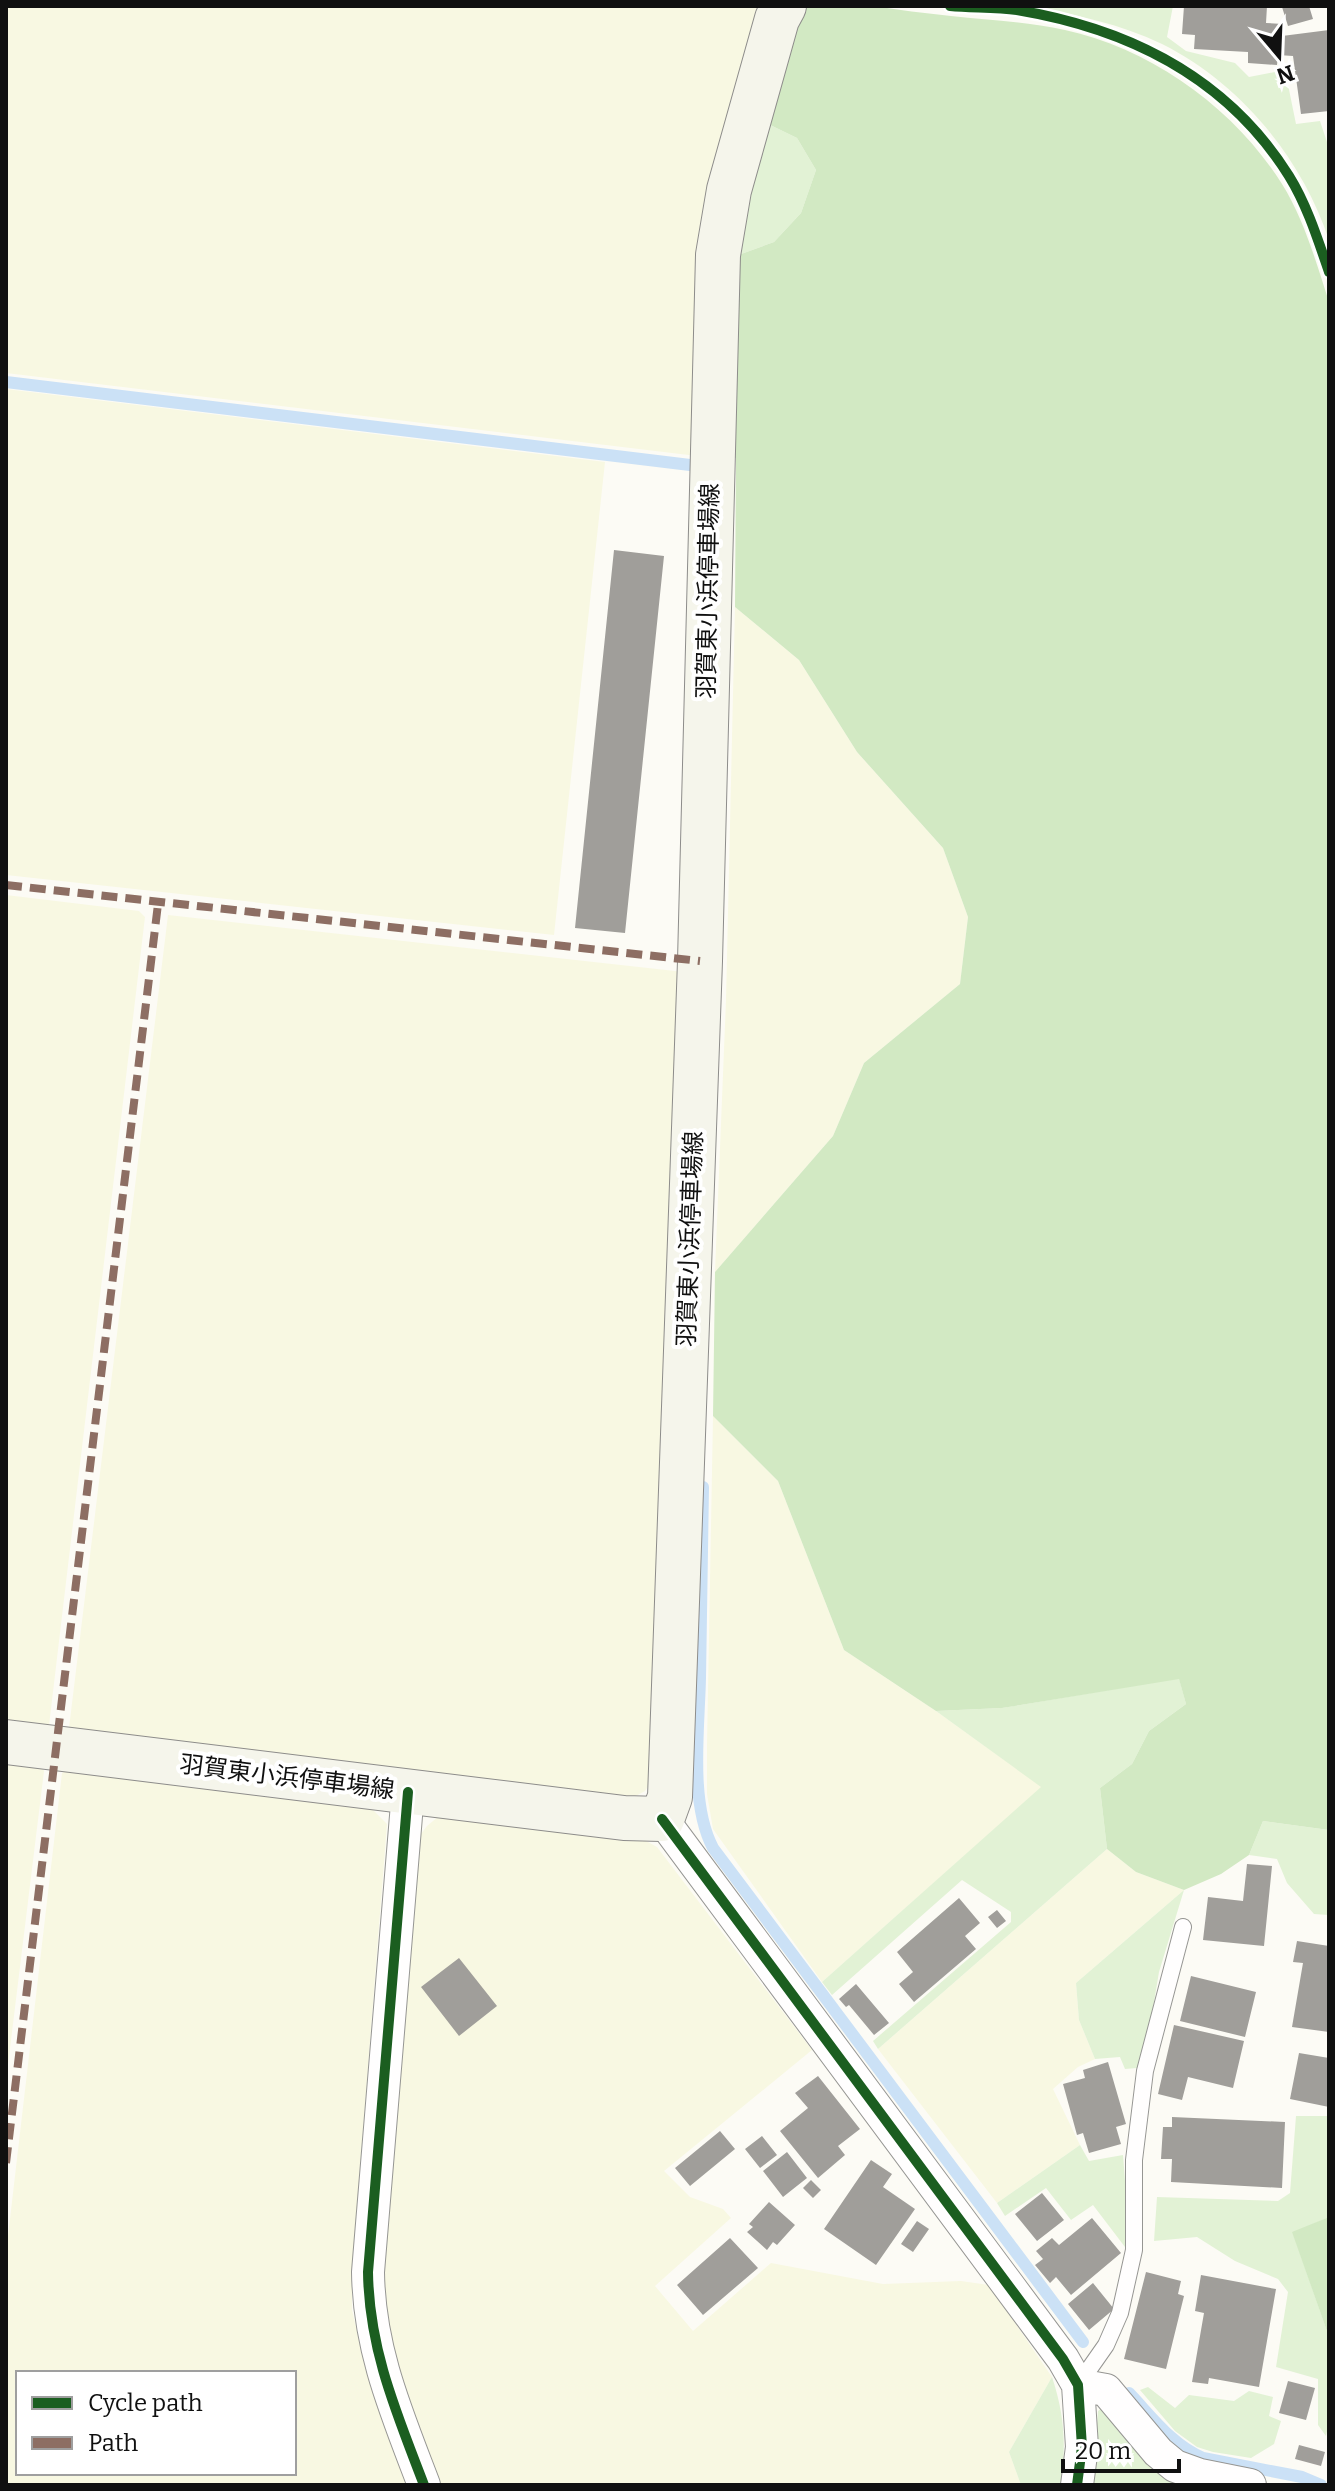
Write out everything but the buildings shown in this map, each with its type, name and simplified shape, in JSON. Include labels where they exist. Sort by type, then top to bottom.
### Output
[{"type":"main road","name":"羽賀東小浜停車場線","points":[[6,1742],[624,1818],[662,1819],[670,1797],[698,1024],[718,255],[729,190],[777,19],[784,6]]},
{"type":"street","points":[[408,1792],[368,2272],[369,2305],[382,2370],[424,2485]]},
{"type":"street","points":[[662,1819],[1063,2359],[1078,2385],[1082,2447],[1077,2485]]},
{"type":"street","points":[[1078,2385],[1106,2390],[1158,2452],[1175,2466],[1200,2475],[1250,2485]]},
{"type":"lane","points":[[1078,2385],[1106,2345],[1120,2313],[1134,2250],[1134,2160],[1145,2071],[1183,1927]]},
{"type":"green space","points":[[864,5],[1051,27],[1097,39],[1159,67],[1215,107],[1262,156],[1297,212],[1329,302],[1329,1830],[1263,1821],[1249,1855],[1221,1874],[1184,1890],[1136,1872],[1107,1849],[1100,1788],[1132,1764],[1149,1731],[1186,1704],[1179,1679],[1002,1708],[936,1711],[844,1650],[778,1481],[713,1416],[715,1272],[833,1136],[864,1063],[960,984],[968,917],[943,848],[857,752],[799,660],[735,607],[736,458],[723,457],[730,258],[774,242],[801,213],[816,170],[797,138],[758,119],[800,6]]},
{"type":"green space","points":[[6,6],[771,6],[697,456],[6,373]]},
{"type":"green space","points":[[1032,6],[1173,6],[1167,37],[1186,51],[1235,63],[1249,77],[1285,70],[1296,124],[1320,121],[1329,148],[1329,240],[1302,180],[1285,152],[1265,126],[1217,80],[1162,44],[1131,31]]},
{"type":"green space","points":[[758,119],[797,138],[816,170],[801,213],[774,242],[730,258]]},
{"type":"green space","points":[[6,389],[605,462],[554,935],[6,875]]},
{"type":"green space","points":[[735,607],[799,660],[857,752],[943,848],[968,917],[960,984],[864,1063],[833,1136],[715,1272],[726,1000]]},
{"type":"green space","points":[[6,895],[139,911],[145,917],[48,1734],[6,1728]]},
{"type":"green space","points":[[168,915],[684,972],[652,1780],[645,1791],[632,1798],[69,1728]]},
{"type":"green space","points":[[713,1416],[778,1481],[844,1650],[1042,1787],[822,1982],[713,1829],[707,1794],[707,1746]]},
{"type":"green space","points":[[1179,1678],[1186,1704],[1149,1731],[1132,1764],[1100,1788],[1107,1849],[878,2049],[873,2041],[1011,1922],[1011,1912],[962,1880],[832,1995],[822,1982],[1041,1787],[936,1711],[1002,1708]]},
{"type":"green space","points":[[6,1757],[41,1761],[44,1771],[6,2081]]},
{"type":"green space","points":[[76,1765],[365,1802],[387,1824],[352,2271],[352,2310],[367,2374],[410,2485],[6,2485],[6,2253],[62,1773]]},
{"type":"green space","points":[[445,1811],[635,1835],[657,1847],[812,2050],[664,2171],[690,2197],[723,2209],[731,2218],[655,2286],[693,2331],[771,2263],[883,2284],[961,2281],[989,2285],[1052,2377],[1009,2452],[1021,2485],[439,2485],[407,2403],[386,2328],[383,2272],[420,1835]]},
{"type":"green space","points":[[1263,1821],[1329,1830],[1329,1915],[1314,1914],[1287,1883],[1277,1859],[1249,1855]]},
{"type":"green space","points":[[1107,1849],[1136,1872],[1184,1890],[1076,1983],[1079,2020],[1095,2059],[1078,2067],[1053,2089],[1080,2145],[997,2203],[878,2049]]},
{"type":"green space","points":[[1184,1890],[1159,1972],[1151,2020],[1137,2068],[1125,2069],[1120,2057],[1095,2059],[1079,2020],[1076,1983]]},
{"type":"green space","points":[[1296,2116],[1329,2116],[1329,2217],[1293,2233],[1329,2337],[1329,2422],[1326,2436],[1318,2425],[1318,2379],[1276,2367],[1288,2292],[1278,2279],[1235,2261],[1197,2237],[1154,2241],[1157,2197],[1278,2201],[1290,2193]]},
{"type":"green space","points":[[1080,2145],[1089,2161],[1123,2155],[1127,2206],[1125,2247],[1093,2205],[1071,2220],[1046,2188],[1005,2216],[997,2203]]},
{"type":"green space","points":[[1329,2217],[1329,2337],[1292,2232]]},
{"type":"green space","points":[[1052,2377],[1063,2431],[1061,2485],[1021,2485],[1009,2452]]},
{"type":"green space","points":[[1148,2387],[1175,2408],[1189,2395],[1234,2401],[1249,2391],[1273,2397],[1269,2416],[1281,2421],[1274,2444],[1251,2458],[1197,2447],[1175,2431],[1140,2390]]},
{"type":"green space","points":[[1107,2404],[1181,2477],[1177,2485],[1092,2485],[1098,2411]]},
{"type":"waterway","points":[[6,382],[690,465]]},
{"type":"waterway","points":[[703,1487],[697,1765],[701,1809],[713,1848],[1083,2342]]},
{"type":"waterway","points":[[1129,2393],[1172,2438],[1203,2458],[1302,2477],[1321,2485]]},
{"type":"marked path","points":[[6,885],[700,961]]},
{"type":"marked path","points":[[6,2163],[158,904]]},
{"type":"cycle path","points":[[950,6],[1017,10],[1098,30],[1172,63],[1205,85],[1236,111],[1264,141],[1289,176],[1307,211],[1329,272]]},
{"type":"cycle path","points":[[408,1792],[368,2272],[373,2328],[379,2355],[424,2485]]},
{"type":"cycle path","points":[[662,1819],[1063,2359],[1078,2385],[1082,2447],[1077,2485]]}]
